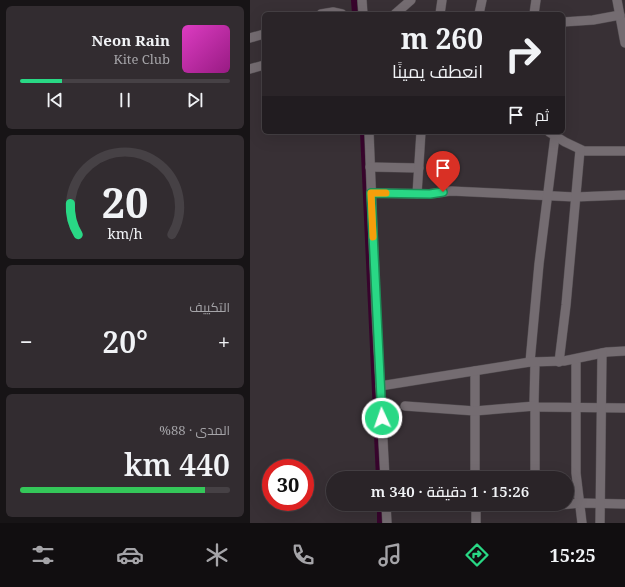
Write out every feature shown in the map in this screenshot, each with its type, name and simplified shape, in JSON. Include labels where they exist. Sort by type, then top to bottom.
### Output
[{"type":"street","points":[[362,0],[363,12]]},
{"type":"street","points":[[397,12],[411,0]]},
{"type":"street","points":[[440,12],[442,0]]},
{"type":"street","points":[[480,12],[482,0]]},
{"type":"street","points":[[534,12],[536,1],[545,0]]},
{"type":"street","points":[[617,0],[621,13],[625,43]]},
{"type":"street","points":[[565,22],[594,20],[621,13]]},
{"type":"street","points":[[250,38],[262,35]]},
{"type":"street","points":[[250,69],[262,66]]},
{"type":"street","points":[[369,134],[385,471]]},
{"type":"street","points":[[417,194],[421,134]]},
{"type":"street","points":[[535,471],[533,362],[539,264],[548,196],[552,134],[580,150],[592,152],[625,151]]},
{"type":"street","points":[[559,362],[566,305],[580,150]]},
{"type":"street","points":[[370,167],[419,168]]},
{"type":"street","points":[[371,193],[417,194],[452,191],[575,197],[625,195]]},
{"type":"street","points":[[380,386],[533,362],[559,362],[576,360],[602,353],[625,351]]},
{"type":"street","points":[[600,523],[602,353]]},
{"type":"street","points":[[576,360],[576,473],[582,523]]},
{"type":"street","points":[[475,371],[475,471]]},
{"type":"street","points":[[405,406],[475,411],[535,406],[539,408],[625,408]]},
{"type":"street","points":[[574,504],[625,504]]},
{"type":"street","points":[[386,511],[387,523]]},
{"type":"street","points":[[476,511],[476,523]]},
{"type":"waterway","points":[[354,0],[355,12]]},
{"type":"waterway","points":[[363,134],[379,471]]},
{"type":"waterway","points":[[380,511],[380,523]]},
{"type":"slow traffic","points":[[373,237],[371,193],[386,193]]},
{"type":"route","points":[[382,418],[371,193],[430,194],[443,192]]}]
